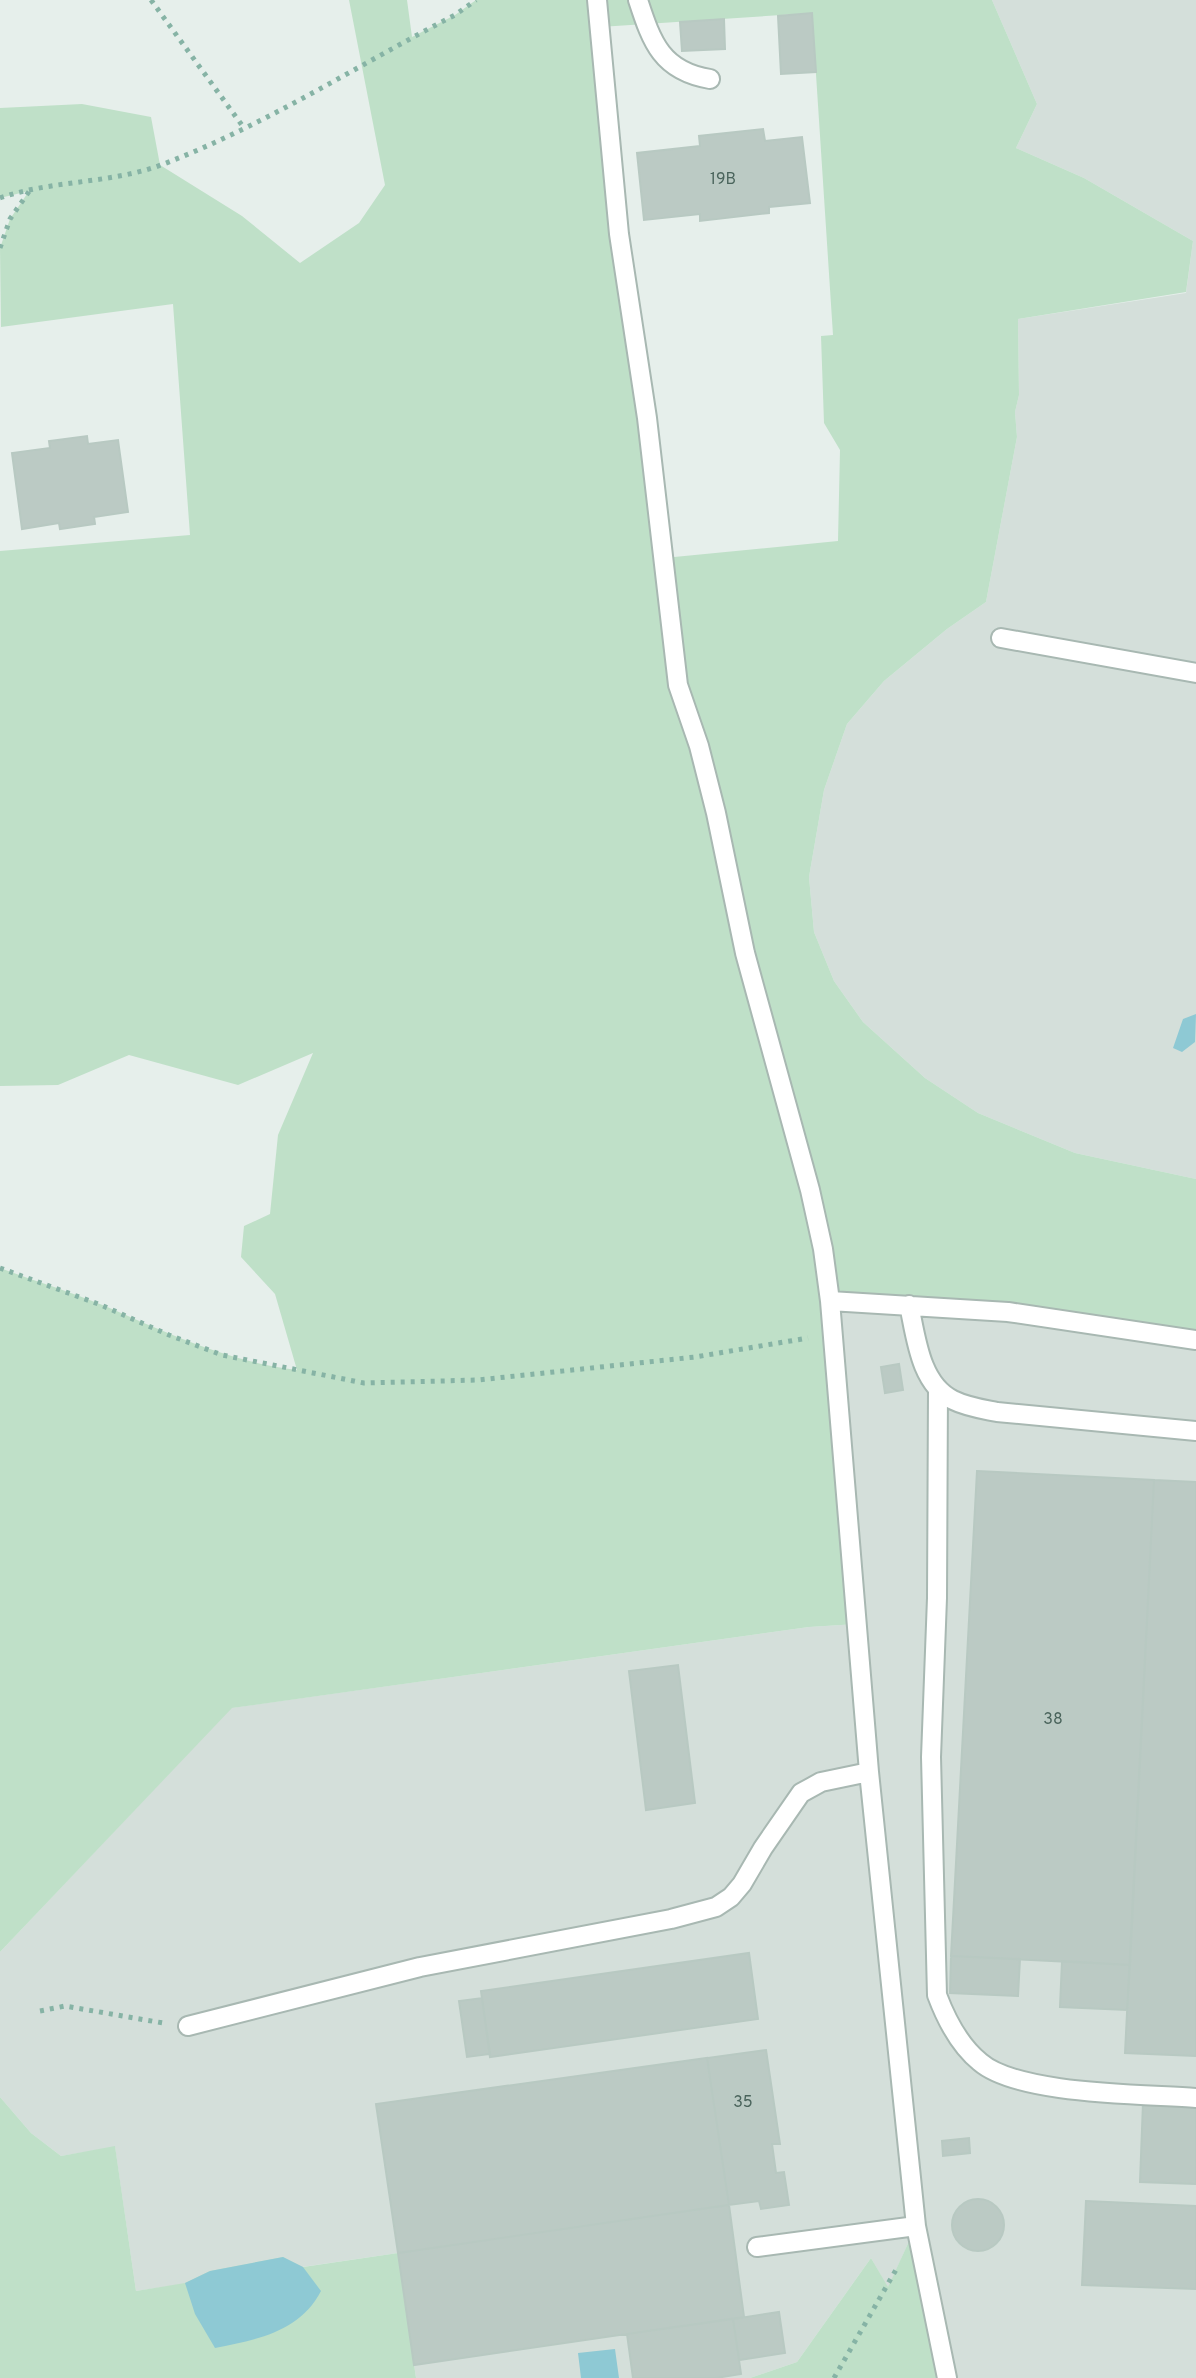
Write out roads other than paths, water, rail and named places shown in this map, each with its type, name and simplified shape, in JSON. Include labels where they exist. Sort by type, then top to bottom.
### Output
[{"type":"lane","points":[[597,0],[619,234],[647,418],[678,685],[706,773],[745,953],[810,1190],[823,1249],[833,1334],[869,1772],[916,2226],[947,2378]]},
{"type":"lane","points":[[638,0],[646,24],[663,56],[689,76],[710,79]]},
{"type":"lane","points":[[1001,638],[1196,673]]},
{"type":"lane","points":[[830,1301],[1008,1312],[1196,1340]]},
{"type":"lane","points":[[909,1305],[926,1370],[938,1389],[950,1399],[997,1412],[1196,1431]]},
{"type":"lane","points":[[938,1389],[937,1598],[931,1757],[937,1995],[945,2016],[961,2041],[980,2062],[1015,2081],[1052,2087],[1196,2098]]},
{"type":"lane","points":[[188,2026],[420,1967],[671,1919],[716,1907],[731,1897],[742,1884],[801,1793],[821,1782],[869,1772]]},
{"type":"lane","points":[[757,2247],[916,2226]]},
{"type":"water","points":[[1196,1014],[1195,1042],[1182,1052],[1173,1048],[1183,1019]]},
{"type":"water","points":[[283,2257],[303,2267],[321,2291],[312,2305],[276,2332],[215,2348],[195,2314],[185,2283],[210,2271]]},
{"type":"water","points":[[615,2349],[619,2378],[581,2378],[578,2353]]}]
